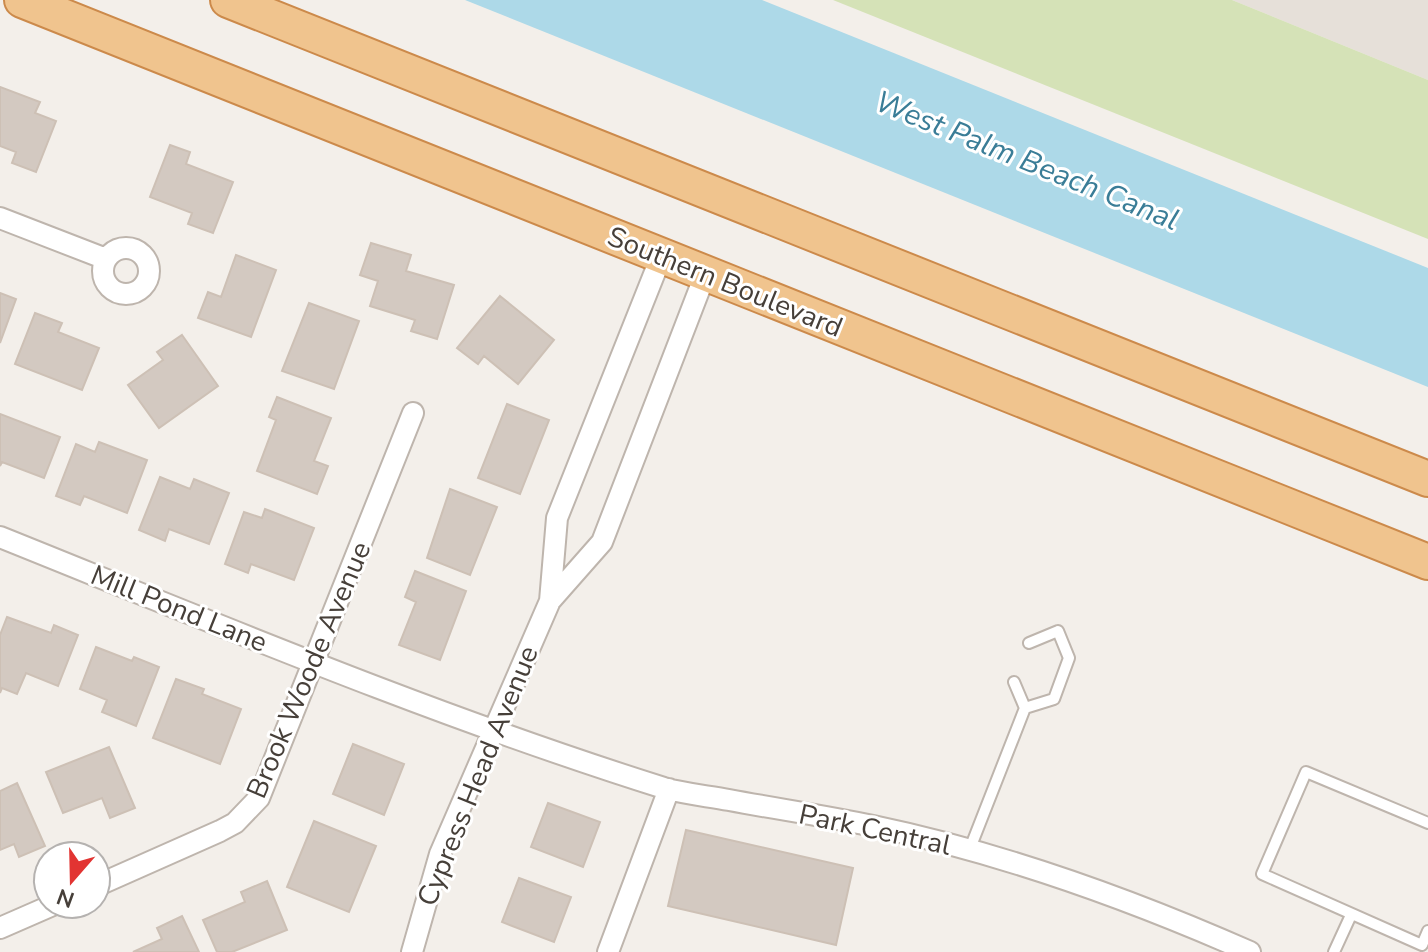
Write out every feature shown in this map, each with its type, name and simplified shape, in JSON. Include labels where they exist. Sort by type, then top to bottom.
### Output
[{"type":"highway","name":"Southern Boulevard","points":[[22,0],[1428,562]]},
{"type":"highway","points":[[228,0],[1428,479]]},
{"type":"street","points":[[0,218],[106,259]]},
{"type":"street","name":"Cypress Head Avenue","points":[[550,601],[557,518],[661,257]]},
{"type":"street","name":"Cypress Head Avenue","points":[[412,952],[440,854],[550,601],[602,542],[705,275]]},
{"type":"street","name":"Brook Woode Avenue","points":[[112,879],[220,831],[248,812],[268,782],[413,413]]},
{"type":"street","name":"Mill Pond Lane","points":[[0,537],[315,664],[494,730]]},
{"type":"street","name":"Park Central","points":[[494,730],[669,789],[874,826],[969,851],[1112,897],[1250,952]]},
{"type":"street","points":[[608,952],[669,789]]},
{"type":"street","points":[[0,928],[32,914]]},
{"type":"lane","points":[[1025,708],[1054,699],[1069,658],[1058,631],[1029,643]]},
{"type":"lane","points":[[969,851],[1025,708],[1014,682]]},
{"type":"lane","points":[[1428,823],[1306,772],[1262,874],[1422,945],[1428,931]]},
{"type":"lane","points":[[1334,952],[1351,915]]},
{"type":"shaded area","points":[[1232,0],[1428,0],[1428,80]]},
{"type":"green space","points":[[833,0],[1232,0],[1428,80],[1428,239]]},
{"type":"water","name":"West Palm Beach Canal","points":[[465,0],[762,0],[1428,268],[1428,387]]},
{"type":"building","points":[[0,87],[40,102],[35,113],[56,121],[36,172],[12,163],[16,152],[0,146]]},
{"type":"building","points":[[170,145],[190,152],[186,164],[233,182],[213,233],[188,224],[192,213],[150,197]]},
{"type":"building","points":[[371,243],[411,255],[406,271],[454,285],[437,339],[411,331],[415,320],[370,306],[378,281],[360,275]]},
{"type":"building","points":[[236,255],[276,270],[251,337],[198,318],[208,292],[221,297]]},
{"type":"building","points":[[0,293],[16,299],[0,343]]},
{"type":"building","points":[[500,296],[554,340],[518,384],[484,356],[478,364],[457,348]]},
{"type":"building","points":[[309,303],[359,321],[334,389],[282,371]]},
{"type":"building","points":[[35,313],[62,323],[58,332],[99,348],[82,390],[15,364]]},
{"type":"building","points":[[182,335],[218,386],[159,428],[128,385],[163,360],[157,352]]},
{"type":"building","points":[[277,397],[331,418],[314,461],[328,466],[317,494],[257,471],[276,420],[269,417]]},
{"type":"building","points":[[507,404],[549,420],[520,494],[478,478]]},
{"type":"building","points":[[0,414],[60,437],[44,478],[2,462],[0,466]]},
{"type":"building","points":[[99,442],[147,460],[127,513],[84,496],[80,505],[56,496],[76,444],[95,452]]},
{"type":"building","points":[[160,477],[190,489],[194,479],[229,493],[209,544],[169,529],[165,541],[139,530]]},
{"type":"building","points":[[450,489],[497,507],[470,575],[427,558]]},
{"type":"building","points":[[265,509],[314,528],[294,580],[251,564],[248,573],[225,564],[244,512],[262,518]]},
{"type":"building","points":[[415,571],[466,591],[440,660],[399,645],[416,602],[405,597]]},
{"type":"building","points":[[7,617],[51,633],[54,625],[78,635],[58,686],[26,673],[17,694],[2,688],[0,693],[0,635]]},
{"type":"building","points":[[96,647],[132,661],[134,657],[159,667],[136,726],[102,712],[107,700],[80,689]]},
{"type":"building","points":[[176,679],[204,689],[202,694],[241,709],[220,764],[153,738]]},
{"type":"building","points":[[353,744],[404,764],[384,815],[333,794]]},
{"type":"building","points":[[109,747],[135,808],[110,818],[102,798],[63,813],[46,772]]},
{"type":"building","points":[[17,783],[42,840],[32,840],[32,852],[19,857],[14,844],[0,850],[0,791]]},
{"type":"building","points":[[548,803],[600,822],[583,867],[531,847]]},
{"type":"building","points":[[314,821],[376,846],[349,912],[287,887]]},
{"type":"building","points":[[686,830],[853,868],[836,945],[668,906]]},
{"type":"building","points":[[519,878],[571,897],[554,942],[502,922]]},
{"type":"building","points":[[267,881],[287,930],[232,952],[217,952],[203,920],[245,902],[241,892]]},
{"type":"building","points":[[182,916],[199,952],[133,952],[162,939],[157,928]]}]
